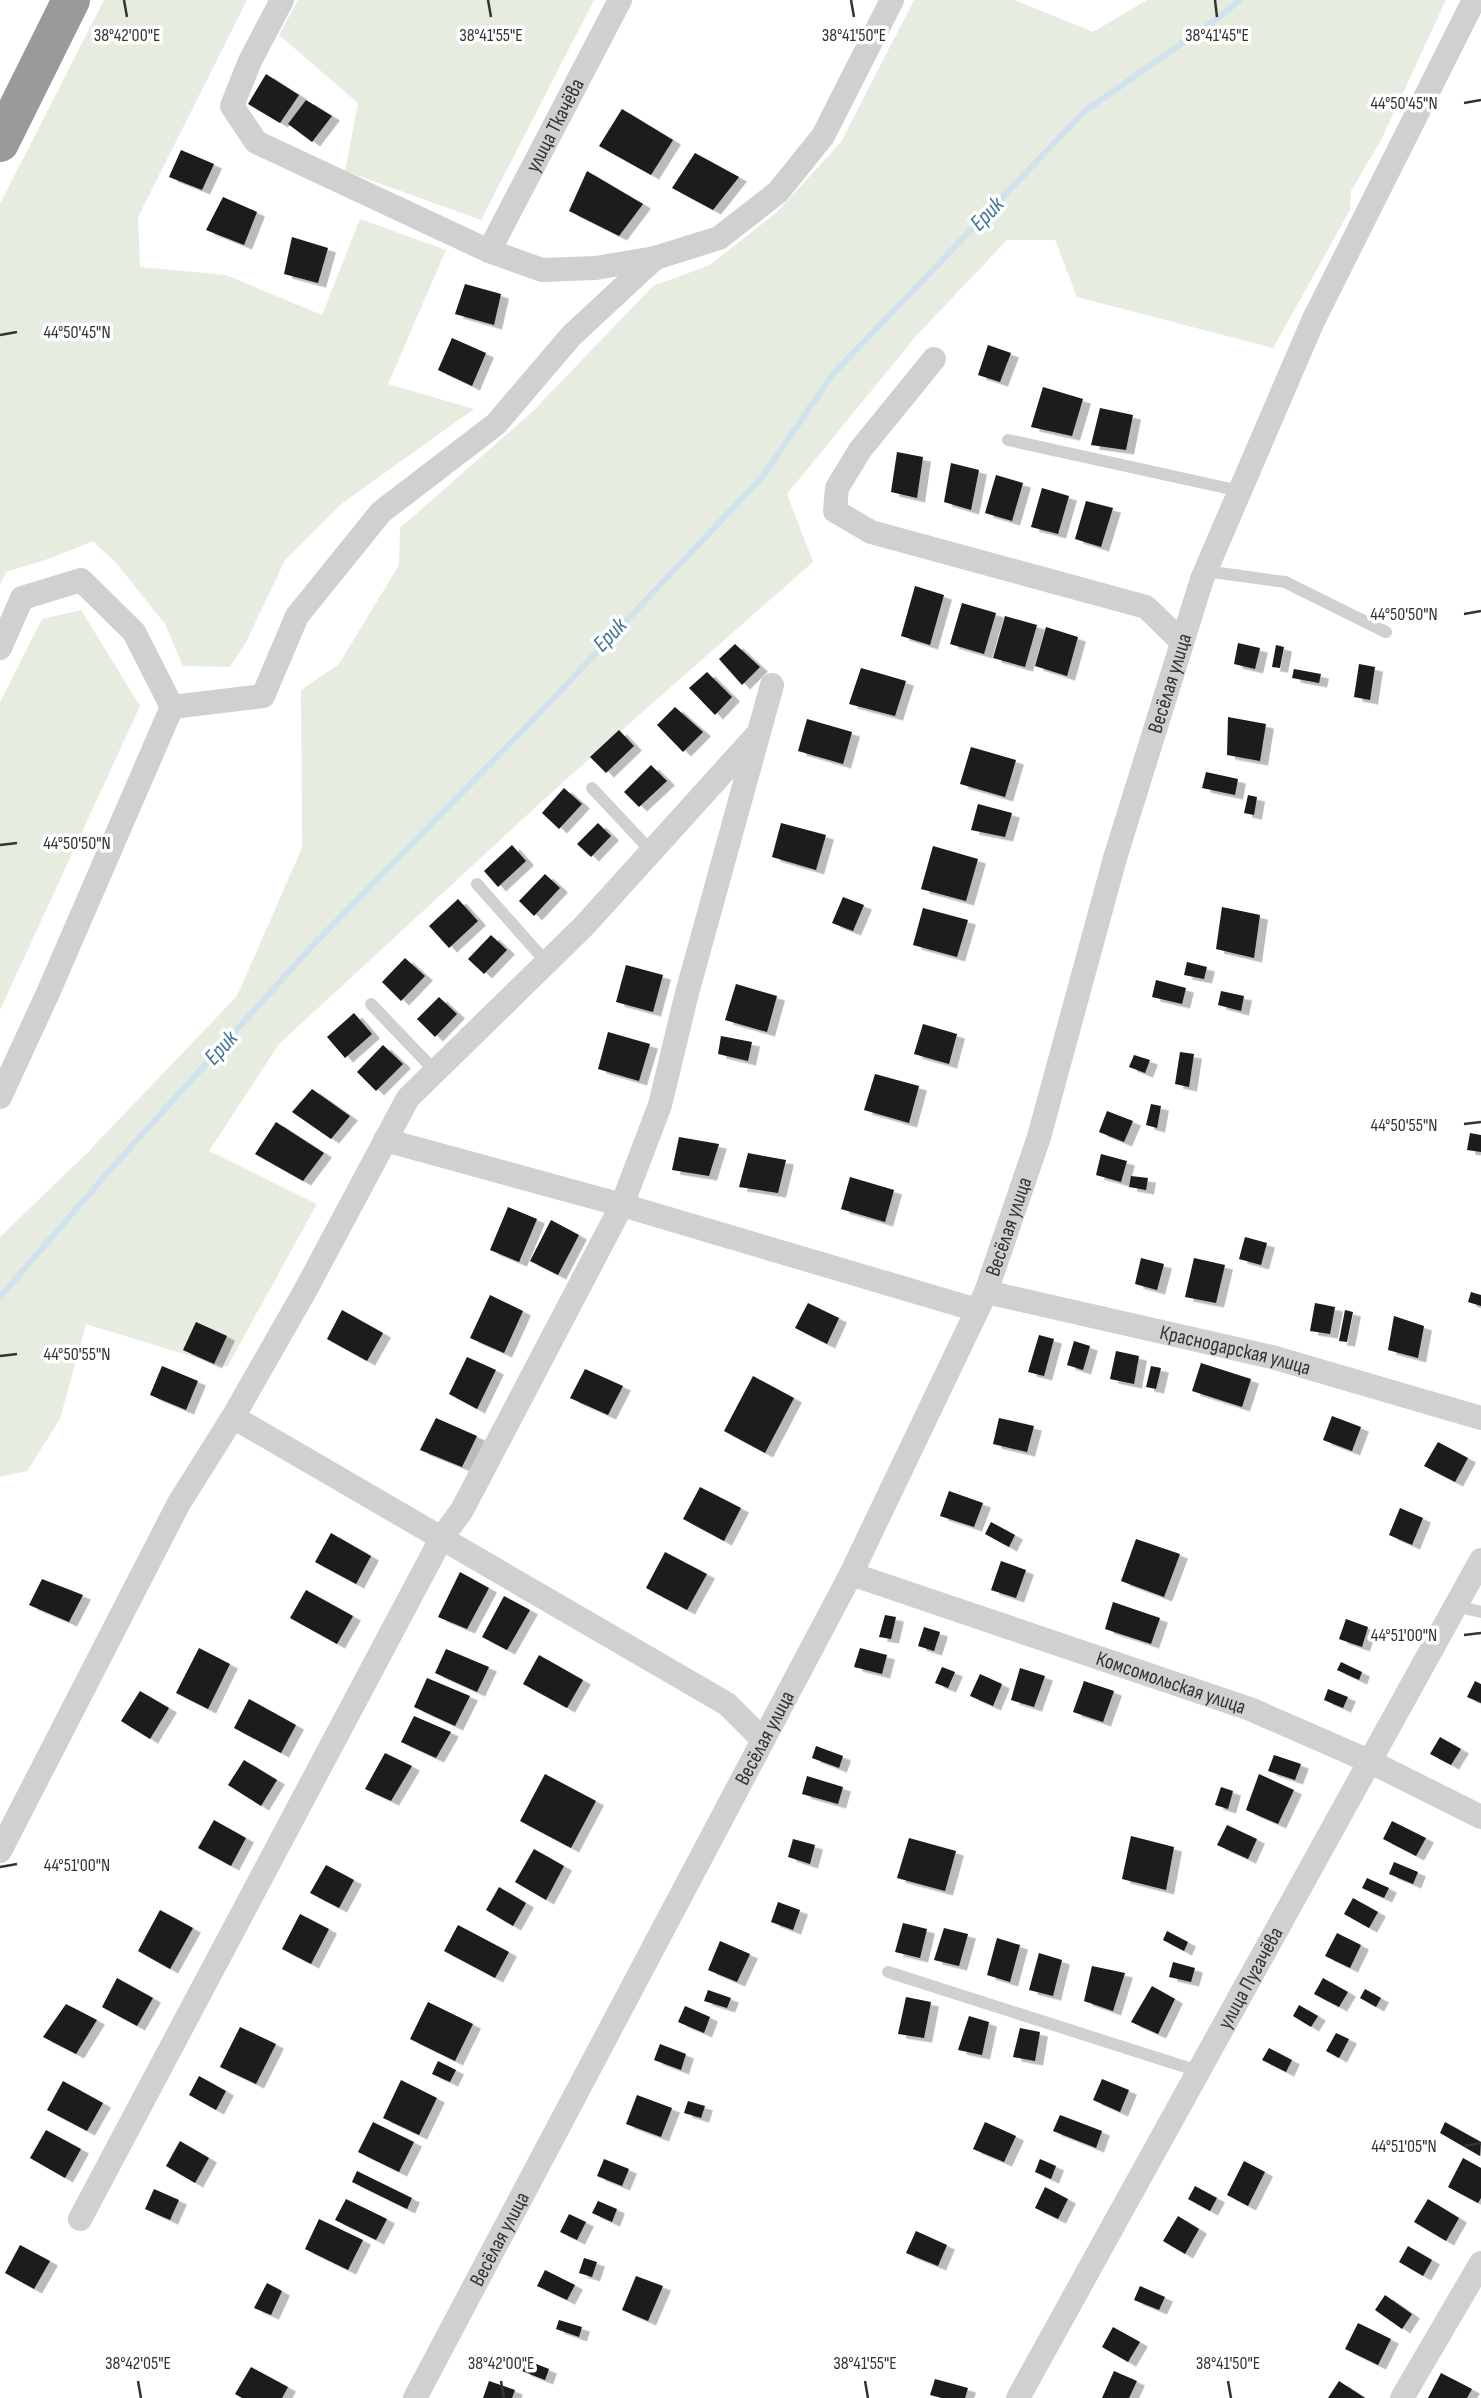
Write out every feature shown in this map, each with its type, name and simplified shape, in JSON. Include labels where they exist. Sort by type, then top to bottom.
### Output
[{"type":"highway","points":[[0,143],[71,0]]},
{"type":"street","points":[[282,0],[250,61],[232,106],[256,142],[489,251],[542,270],[596,268],[655,258],[719,238],[778,192],[823,136],[892,0]]},
{"type":"street","name":"улица Ткачёва","points":[[489,251],[620,0]]},
{"type":"street","name":"Весёлая улица","points":[[415,2398],[851,1574],[981,1301],[1039,1137],[1115,858],[1205,571],[1313,321],[1474,0]]},
{"type":"street","points":[[172,707],[263,695],[297,616],[381,512],[496,424],[571,336],[655,258]]},
{"type":"street","points":[[934,359],[860,450],[837,488],[835,511],[871,531],[1146,607],[1182,642]]},
{"type":"street","points":[[0,648],[22,598],[81,580],[134,632],[172,707]]},
{"type":"street","points":[[80,2219],[441,1539],[462,1510],[622,1205],[660,1105],[687,993],[772,685]]},
{"type":"street","points":[[0,1097],[172,707]]},
{"type":"street","points":[[0,1852],[179,1503],[233,1417],[305,1291],[408,1098],[584,926],[759,733]]},
{"type":"street","name":"Краснодарская улица","points":[[385,1140],[981,1301],[1272,1357],[1481,1418]]},
{"type":"street","points":[[233,1417],[727,1704],[763,1741]]},
{"type":"street","name":"улица Пугачёва","points":[[1018,2398],[1481,1560]]},
{"type":"street","name":"Комсомольская улица","points":[[851,1574],[1250,1709],[1369,1761],[1481,1816]]},
{"type":"street","points":[[1402,2398],[1481,2263]]},
{"type":"lane","points":[[1008,440],[1240,491]]},
{"type":"lane","points":[[1205,571],[1285,582],[1386,632]]},
{"type":"lane","points":[[592,788],[652,851]]},
{"type":"lane","points":[[477,884],[547,962]]},
{"type":"lane","points":[[371,1004],[436,1072]]},
{"type":"lane","points":[[1455,1606],[1481,1612]]},
{"type":"lane","points":[[888,1972],[1198,2071]]},
{"type":"shaded area","points":[[104,0],[247,0],[138,217],[140,267],[226,275],[322,315],[360,219],[446,250],[388,384],[474,409],[340,505],[285,560],[246,642],[230,667],[183,666],[165,624],[117,564],[93,541],[6,572],[0,585],[0,204]]},
{"type":"shaded area","points":[[298,0],[594,0],[481,220],[345,171],[358,103],[279,35]]},
{"type":"shaded area","points":[[914,0],[1015,0],[1093,32],[1147,0],[1446,0],[1381,140],[1351,191],[1350,210],[1273,348],[1077,297],[1055,240],[1007,240],[916,336],[787,494],[813,562],[563,782],[279,1044],[209,1151],[317,1204],[227,1367],[86,1324],[60,1419],[27,1471],[0,1477],[0,1237],[86,1154],[237,996],[302,848],[301,690],[339,664],[399,565],[400,528],[531,413],[653,286],[710,265],[776,213],[841,142]]},
{"type":"shaded area","points":[[81,610],[140,706],[0,1010],[0,702],[42,619]]},
{"type":"building","points":[[266,74],[299,95],[280,123],[248,104]]},
{"type":"building","points":[[306,100],[332,116],[312,142],[288,124]]},
{"type":"building","points":[[622,109],[673,140],[651,175],[599,146]]},
{"type":"building","points":[[181,150],[214,164],[202,190],[169,177]]},
{"type":"building","points":[[695,153],[739,177],[713,210],[672,188]]},
{"type":"building","points":[[587,171],[643,204],[619,236],[569,211]]},
{"type":"building","points":[[223,197],[257,212],[244,245],[206,230]]},
{"type":"building","points":[[292,237],[328,248],[318,283],[284,274]]},
{"type":"building","points":[[465,284],[501,294],[494,325],[455,314]]},
{"type":"building","points":[[452,338],[486,353],[472,386],[438,370]]},
{"type":"building","points":[[988,345],[1011,353],[1000,382],[978,375]]},
{"type":"building","points":[[1043,387],[1083,399],[1072,436],[1031,427]]},
{"type":"building","points":[[1100,408],[1133,415],[1126,450],[1091,445]]},
{"type":"building","points":[[897,452],[923,457],[917,498],[891,492]]},
{"type":"building","points":[[951,463],[979,470],[971,510],[944,502]]},
{"type":"building","points":[[996,475],[1023,483],[1012,521],[985,513]]},
{"type":"building","points":[[1042,488],[1069,496],[1058,534],[1031,527]]},
{"type":"building","points":[[1086,501],[1113,508],[1101,547],[1075,539]]},
{"type":"building","points":[[915,586],[944,595],[930,645],[901,636]]},
{"type":"building","points":[[962,603],[996,613],[984,654],[950,644]]},
{"type":"building","points":[[1005,616],[1037,625],[1025,667],[993,658]]},
{"type":"building","points":[[1046,627],[1078,637],[1067,676],[1035,666]]},
{"type":"building","points":[[1238,643],[1260,648],[1255,669],[1234,664]]},
{"type":"building","points":[[735,644],[760,667],[742,685],[719,659]]},
{"type":"building","points":[[1276,645],[1284,647],[1280,668],[1272,667]]},
{"type":"building","points":[[1359,664],[1375,667],[1370,700],[1354,697]]},
{"type":"building","points":[[861,668],[906,681],[895,716],[849,704]]},
{"type":"building","points":[[1294,669],[1321,674],[1319,683],[1292,678]]},
{"type":"building","points":[[707,672],[732,697],[715,715],[689,688]]},
{"type":"building","points":[[675,707],[703,732],[683,752],[657,725]]},
{"type":"building","points":[[1228,717],[1266,724],[1260,761],[1227,755]]},
{"type":"building","points":[[807,719],[852,732],[843,764],[798,751]]},
{"type":"building","points":[[619,730],[634,746],[606,773],[590,757]]},
{"type":"building","points":[[971,747],[1016,760],[1005,797],[960,784]]},
{"type":"building","points":[[651,765],[667,781],[639,807],[624,792]]},
{"type":"building","points":[[1206,772],[1238,779],[1235,795],[1202,788]]},
{"type":"building","points":[[564,788],[582,804],[559,829],[542,813]]},
{"type":"building","points":[[1248,795],[1257,797],[1254,815],[1244,813]]},
{"type":"building","points":[[978,804],[1012,813],[1005,837],[971,830]]},
{"type":"building","points":[[598,823],[611,836],[591,857],[577,844]]},
{"type":"building","points":[[781,823],[826,835],[816,870],[772,857]]},
{"type":"building","points":[[512,845],[526,861],[498,887],[484,871]]},
{"type":"building","points":[[933,846],[978,859],[966,901],[921,889]]},
{"type":"building","points":[[545,874],[560,888],[534,916],[519,901]]},
{"type":"building","points":[[843,897],[864,905],[853,931],[832,923]]},
{"type":"building","points":[[458,899],[478,921],[449,948],[429,926]]},
{"type":"building","points":[[1222,907],[1260,915],[1254,958],[1216,949]]},
{"type":"building","points":[[923,908],[968,920],[957,957],[913,945]]},
{"type":"building","points":[[491,935],[507,950],[484,974],[468,959]]},
{"type":"building","points":[[405,958],[425,976],[401,1001],[382,982]]},
{"type":"building","points":[[1187,962],[1207,967],[1204,979],[1184,975]]},
{"type":"building","points":[[626,965],[663,975],[653,1012],[616,1002]]},
{"type":"building","points":[[1156,980],[1186,988],[1182,1004],[1152,997]]},
{"type":"building","points":[[736,984],[777,996],[767,1032],[725,1020]]},
{"type":"building","points":[[1221,991],[1244,996],[1241,1011],[1218,1005]]},
{"type":"building","points":[[439,997],[457,1014],[435,1037],[417,1019]]},
{"type":"building","points":[[354,1013],[372,1034],[345,1058],[327,1037]]},
{"type":"building","points":[[923,1024],[957,1034],[949,1064],[914,1054]]},
{"type":"building","points":[[608,1032],[650,1044],[639,1081],[598,1069]]},
{"type":"building","points":[[721,1036],[752,1042],[748,1061],[718,1054]]},
{"type":"building","points":[[383,1045],[403,1064],[376,1091],[357,1072]]},
{"type":"building","points":[[1180,1052],[1194,1054],[1189,1087],[1175,1084]]},
{"type":"building","points":[[1134,1055],[1150,1060],[1145,1073],[1129,1067]]},
{"type":"building","points":[[875,1074],[919,1086],[909,1123],[864,1110]]},
{"type":"building","points":[[312,1089],[350,1116],[331,1139],[292,1112]]},
{"type":"building","points":[[1151,1104],[1161,1106],[1157,1128],[1146,1125]]},
{"type":"building","points":[[1107,1111],[1133,1121],[1124,1142],[1099,1132]]},
{"type":"building","points":[[276,1122],[324,1153],[303,1181],[255,1154]]},
{"type":"building","points":[[1470,1133],[1481,1135],[1481,1152],[1467,1150]]},
{"type":"building","points":[[679,1137],[719,1144],[709,1176],[672,1170]]},
{"type":"building","points":[[748,1153],[786,1160],[778,1193],[739,1187]]},
{"type":"building","points":[[1101,1154],[1127,1161],[1121,1182],[1096,1175]]},
{"type":"building","points":[[1131,1176],[1148,1178],[1146,1190],[1129,1187]]},
{"type":"building","points":[[850,1177],[894,1190],[885,1222],[841,1209]]},
{"type":"building","points":[[508,1207],[537,1219],[519,1262],[490,1250]]},
{"type":"building","points":[[551,1220],[579,1235],[558,1275],[530,1261]]},
{"type":"building","points":[[1245,1237],[1267,1243],[1261,1265],[1239,1259]]},
{"type":"building","points":[[1141,1258],[1164,1264],[1157,1290],[1135,1284]]},
{"type":"building","points":[[1194,1258],[1225,1265],[1216,1303],[1185,1297]]},
{"type":"building","points":[[1471,1292],[1481,1295],[1481,1306],[1468,1302]]},
{"type":"building","points":[[490,1295],[523,1311],[504,1353],[470,1338]]},
{"type":"building","points":[[808,1303],[839,1318],[827,1344],[795,1328]]},
{"type":"building","points":[[1315,1303],[1335,1307],[1330,1334],[1310,1331]]},
{"type":"building","points":[[342,1310],[383,1333],[367,1361],[327,1339]]},
{"type":"building","points":[[1345,1310],[1353,1312],[1347,1342],[1339,1341]]},
{"type":"building","points":[[1394,1316],[1424,1326],[1418,1358],[1388,1350]]},
{"type":"building","points":[[196,1322],[227,1336],[214,1364],[183,1350]]},
{"type":"building","points":[[1039,1335],[1054,1339],[1044,1376],[1028,1372]]},
{"type":"building","points":[[1074,1341],[1090,1346],[1083,1370],[1067,1365]]},
{"type":"building","points":[[1116,1351],[1139,1356],[1134,1384],[1110,1379]]},
{"type":"building","points":[[467,1357],[496,1370],[477,1409],[449,1394]]},
{"type":"building","points":[[1201,1363],[1251,1379],[1242,1407],[1192,1391]]},
{"type":"building","points":[[162,1366],[198,1381],[186,1410],[150,1395]]},
{"type":"building","points":[[1151,1366],[1161,1368],[1156,1389],[1146,1387]]},
{"type":"building","points":[[585,1369],[623,1386],[608,1415],[570,1398]]},
{"type":"building","points":[[753,1376],[794,1398],[765,1453],[724,1431]]},
{"type":"building","points":[[1332,1416],[1361,1427],[1352,1451],[1323,1440]]},
{"type":"building","points":[[436,1418],[477,1436],[462,1467],[420,1450]]},
{"type":"building","points":[[999,1418],[1034,1426],[1027,1452],[993,1444]]},
{"type":"building","points":[[1438,1442],[1468,1458],[1455,1482],[1424,1466]]},
{"type":"building","points":[[700,1487],[741,1508],[724,1541],[683,1519]]},
{"type":"building","points":[[949,1491],[983,1503],[974,1527],[940,1516]]},
{"type":"building","points":[[1400,1508],[1423,1518],[1412,1545],[1389,1535]]},
{"type":"building","points":[[991,1522],[1015,1535],[1009,1547],[985,1534]]},
{"type":"building","points":[[331,1533],[371,1556],[356,1584],[315,1562]]},
{"type":"building","points":[[1136,1539],[1180,1554],[1164,1597],[1121,1581]]},
{"type":"building","points":[[665,1552],[707,1574],[687,1610],[646,1588]]},
{"type":"building","points":[[1001,1561],[1026,1570],[1016,1598],[991,1590]]},
{"type":"building","points":[[460,1572],[489,1588],[467,1629],[438,1617]]},
{"type":"building","points":[[42,1579],[83,1595],[69,1622],[29,1605]]},
{"type":"building","points":[[306,1590],[353,1616],[337,1644],[290,1618]]},
{"type":"building","points":[[504,1596],[530,1610],[507,1650],[482,1637]]},
{"type":"building","points":[[1113,1602],[1160,1618],[1151,1644],[1105,1629]]},
{"type":"building","points":[[885,1615],[896,1617],[891,1639],[879,1637]]},
{"type":"building","points":[[1346,1619],[1368,1627],[1362,1647],[1339,1639]]},
{"type":"building","points":[[924,1627],[940,1632],[934,1651],[918,1646]]},
{"type":"building","points":[[199,1648],[230,1664],[208,1709],[176,1693]]},
{"type":"building","points":[[860,1648],[887,1655],[882,1674],[854,1667]]},
{"type":"building","points":[[446,1649],[489,1667],[477,1692],[435,1673]]},
{"type":"building","points":[[539,1655],[583,1680],[567,1708],[523,1684]]},
{"type":"building","points":[[1341,1662],[1362,1672],[1359,1680],[1337,1670]]},
{"type":"building","points":[[942,1667],[955,1672],[948,1688],[935,1683]]},
{"type":"building","points":[[1020,1668],[1045,1676],[1034,1707],[1011,1700]]},
{"type":"building","points":[[980,1674],[1002,1684],[993,1706],[970,1696]]},
{"type":"building","points":[[427,1678],[470,1696],[455,1726],[414,1707]]},
{"type":"building","points":[[1084,1681],[1114,1691],[1103,1722],[1073,1712]]},
{"type":"building","points":[[1475,1681],[1481,1684],[1481,1703],[1467,1697]]},
{"type":"building","points":[[1328,1689],[1348,1697],[1343,1708],[1324,1700]]},
{"type":"building","points":[[140,1691],[169,1708],[150,1739],[121,1721]]},
{"type":"building","points":[[249,1699],[296,1725],[281,1753],[234,1728]]},
{"type":"building","points":[[414,1716],[451,1732],[436,1758],[401,1742]]},
{"type":"building","points":[[1440,1737],[1461,1749],[1451,1765],[1430,1754]]},
{"type":"building","points":[[816,1746],[843,1756],[839,1768],[812,1758]]},
{"type":"building","points":[[385,1753],[412,1766],[391,1801],[365,1789]]},
{"type":"building","points":[[1274,1755],[1301,1764],[1295,1780],[1268,1771]]},
{"type":"building","points":[[244,1760],[277,1780],[261,1806],[228,1785]]},
{"type":"building","points":[[545,1774],[596,1801],[571,1848],[520,1821]]},
{"type":"building","points":[[1259,1774],[1294,1790],[1278,1824],[1246,1810]]},
{"type":"building","points":[[807,1776],[843,1787],[838,1804],[802,1794]]},
{"type":"building","points":[[1221,1787],[1233,1791],[1228,1809],[1215,1805]]},
{"type":"building","points":[[214,1820],[246,1838],[231,1866],[198,1848]]},
{"type":"building","points":[[1392,1821],[1426,1838],[1416,1856],[1383,1839]]},
{"type":"building","points":[[1227,1825],[1257,1839],[1248,1859],[1217,1845]]},
{"type":"building","points":[[1131,1836],[1174,1847],[1166,1890],[1122,1879]]},
{"type":"building","points":[[909,1838],[956,1851],[945,1891],[897,1878]]},
{"type":"building","points":[[793,1839],[815,1845],[810,1864],[788,1857]]},
{"type":"building","points":[[534,1849],[564,1866],[546,1900],[515,1882]]},
{"type":"building","points":[[1394,1862],[1418,1872],[1413,1884],[1389,1874]]},
{"type":"building","points":[[326,1865],[354,1880],[339,1908],[310,1893]]},
{"type":"building","points":[[1367,1878],[1389,1888],[1384,1898],[1362,1888]]},
{"type":"building","points":[[499,1887],[526,1903],[513,1926],[486,1910]]},
{"type":"building","points":[[1353,1898],[1378,1912],[1369,1928],[1344,1914]]},
{"type":"building","points":[[778,1902],[800,1910],[793,1930],[771,1922]]},
{"type":"building","points":[[160,1910],[193,1928],[170,1969],[138,1951]]},
{"type":"building","points":[[300,1914],[329,1929],[311,1964],[282,1949]]},
{"type":"building","points":[[903,1923],[927,1929],[920,1958],[895,1952]]},
{"type":"building","points":[[458,1925],[509,1952],[495,1978],[444,1951]]},
{"type":"building","points":[[944,1928],[968,1934],[959,1966],[934,1960]]},
{"type":"building","points":[[1167,1931],[1188,1942],[1184,1951],[1163,1940]]},
{"type":"building","points":[[1337,1933],[1361,1945],[1350,1968],[1325,1956]]},
{"type":"building","points":[[997,1938],[1020,1945],[1010,1982],[987,1975]]},
{"type":"building","points":[[720,1941],[750,1954],[737,1982],[708,1970]]},
{"type":"building","points":[[1039,1953],[1062,1960],[1053,1996],[1029,1990]]},
{"type":"building","points":[[1173,1962],[1195,1968],[1191,1982],[1169,1977]]},
{"type":"building","points":[[1092,1966],[1125,1973],[1113,2011],[1084,2001]]},
{"type":"building","points":[[117,1978],[153,1998],[137,2026],[102,2007]]},
{"type":"building","points":[[1323,1978],[1348,1992],[1339,2007],[1314,1994]]},
{"type":"building","points":[[1152,1986],[1175,1999],[1158,2034],[1131,2022]]},
{"type":"building","points":[[1365,1989],[1381,1998],[1376,2007],[1360,1998]]},
{"type":"building","points":[[708,1990],[731,1998],[727,2008],[704,2001]]},
{"type":"building","points":[[906,1997],[931,2002],[924,2038],[898,2034]]},
{"type":"building","points":[[428,2002],[473,2024],[455,2061],[410,2039]]},
{"type":"building","points":[[66,2004],[97,2020],[76,2054],[43,2037]]},
{"type":"building","points":[[1299,2005],[1318,2016],[1311,2027],[1293,2016]]},
{"type":"building","points":[[685,2006],[710,2017],[704,2033],[678,2022]]},
{"type":"building","points":[[969,2016],[989,2022],[982,2055],[958,2050]]},
{"type":"building","points":[[240,2027],[276,2044],[256,2084],[220,2067]]},
{"type":"building","points":[[1020,2028],[1040,2032],[1035,2061],[1013,2057]]},
{"type":"building","points":[[1336,2033],[1349,2039],[1339,2058],[1326,2051]]},
{"type":"building","points":[[660,2044],[686,2054],[681,2070],[654,2060]]},
{"type":"building","points":[[1269,2048],[1292,2060],[1286,2072],[1262,2060]]},
{"type":"building","points":[[438,2061],[456,2070],[450,2082],[432,2074]]},
{"type":"building","points":[[199,2076],[226,2091],[216,2110],[189,2095]]},
{"type":"building","points":[[1102,2079],[1129,2090],[1120,2112],[1093,2100]]},
{"type":"building","points":[[401,2080],[437,2098],[419,2135],[383,2118]]},
{"type":"building","points":[[63,2081],[103,2103],[87,2131],[47,2110]]},
{"type":"building","points":[[637,2095],[672,2108],[661,2137],[626,2124]]},
{"type":"building","points":[[688,2101],[705,2106],[701,2118],[684,2113]]},
{"type":"building","points":[[1060,2115],[1102,2131],[1096,2148],[1053,2131]]},
{"type":"building","points":[[373,2122],[414,2142],[399,2172],[358,2152]]},
{"type":"building","points":[[985,2122],[1016,2136],[1004,2162],[973,2149]]},
{"type":"building","points":[[1445,2122],[1481,2142],[1480,2156],[1440,2133]]},
{"type":"building","points":[[46,2130],[81,2149],[65,2178],[30,2158]]},
{"type":"building","points":[[180,2141],[209,2158],[195,2183],[166,2166]]},
{"type":"building","points":[[1463,2158],[1481,2168],[1481,2198],[1478,2203],[1448,2187]]},
{"type":"building","points":[[604,2159],[629,2169],[622,2186],[597,2176]]},
{"type":"building","points":[[1040,2159],[1056,2166],[1051,2179],[1035,2172]]},
{"type":"building","points":[[1244,2161],[1265,2172],[1248,2206],[1227,2195]]},
{"type":"building","points":[[357,2171],[412,2198],[407,2209],[352,2182]]},
{"type":"building","points":[[1195,2186],[1217,2198],[1210,2211],[1188,2199]]},
{"type":"building","points":[[1045,2187],[1068,2199],[1058,2219],[1035,2208]]},
{"type":"building","points":[[154,2189],[179,2200],[170,2220],[145,2209]]},
{"type":"building","points":[[346,2199],[387,2219],[376,2240],[335,2220]]},
{"type":"building","points":[[1428,2199],[1459,2218],[1446,2241],[1414,2222]]},
{"type":"building","points":[[598,2201],[617,2209],[612,2222],[592,2213]]},
{"type":"building","points":[[569,2214],[586,2222],[577,2240],[560,2232]]},
{"type":"building","points":[[1178,2216],[1199,2229],[1185,2254],[1163,2241]]},
{"type":"building","points":[[319,2219],[363,2240],[348,2270],[305,2249]]},
{"type":"building","points":[[916,2231],[947,2245],[938,2266],[906,2253]]},
{"type":"building","points":[[20,2245],[50,2261],[34,2289],[5,2273]]},
{"type":"building","points":[[1408,2246],[1432,2260],[1423,2276],[1399,2262]]},
{"type":"building","points":[[584,2258],[597,2262],[592,2277],[579,2273]]},
{"type":"building","points":[[545,2270],[575,2285],[567,2300],[537,2286]]},
{"type":"building","points":[[636,2276],[663,2286],[648,2321],[622,2310]]},
{"type":"building","points":[[267,2283],[282,2291],[271,2315],[254,2308]]},
{"type":"building","points":[[1140,2286],[1165,2297],[1159,2310],[1134,2300]]},
{"type":"building","points":[[1385,2295],[1412,2314],[1402,2329],[1375,2310]]},
{"type":"building","points":[[559,2320],[582,2327],[579,2337],[556,2329]]},
{"type":"building","points":[[1358,2323],[1391,2339],[1378,2365],[1345,2349]]},
{"type":"building","points":[[1113,2327],[1140,2342],[1128,2362],[1102,2347]]},
{"type":"building","points":[[526,2360],[549,2369],[545,2380],[522,2371]]},
{"type":"building","points":[[251,2367],[288,2387],[282,2398],[242,2398],[235,2394]]},
{"type":"building","points":[[1114,2371],[1137,2381],[1129,2398],[1102,2398]]},
{"type":"building","points":[[1441,2373],[1472,2389],[1467,2398],[1428,2398]]},
{"type":"building","points":[[935,2379],[968,2388],[965,2398],[930,2395]]},
{"type":"building","points":[[489,2381],[515,2390],[512,2398],[483,2398]]},
{"type":"building","points":[[1339,2381],[1365,2398],[1328,2398]]},
{"type":"waterway","name":"Ерик","points":[[0,1297],[110,1170],[315,943],[531,722],[763,476],[832,375],[1085,111],[1240,0]]}]
